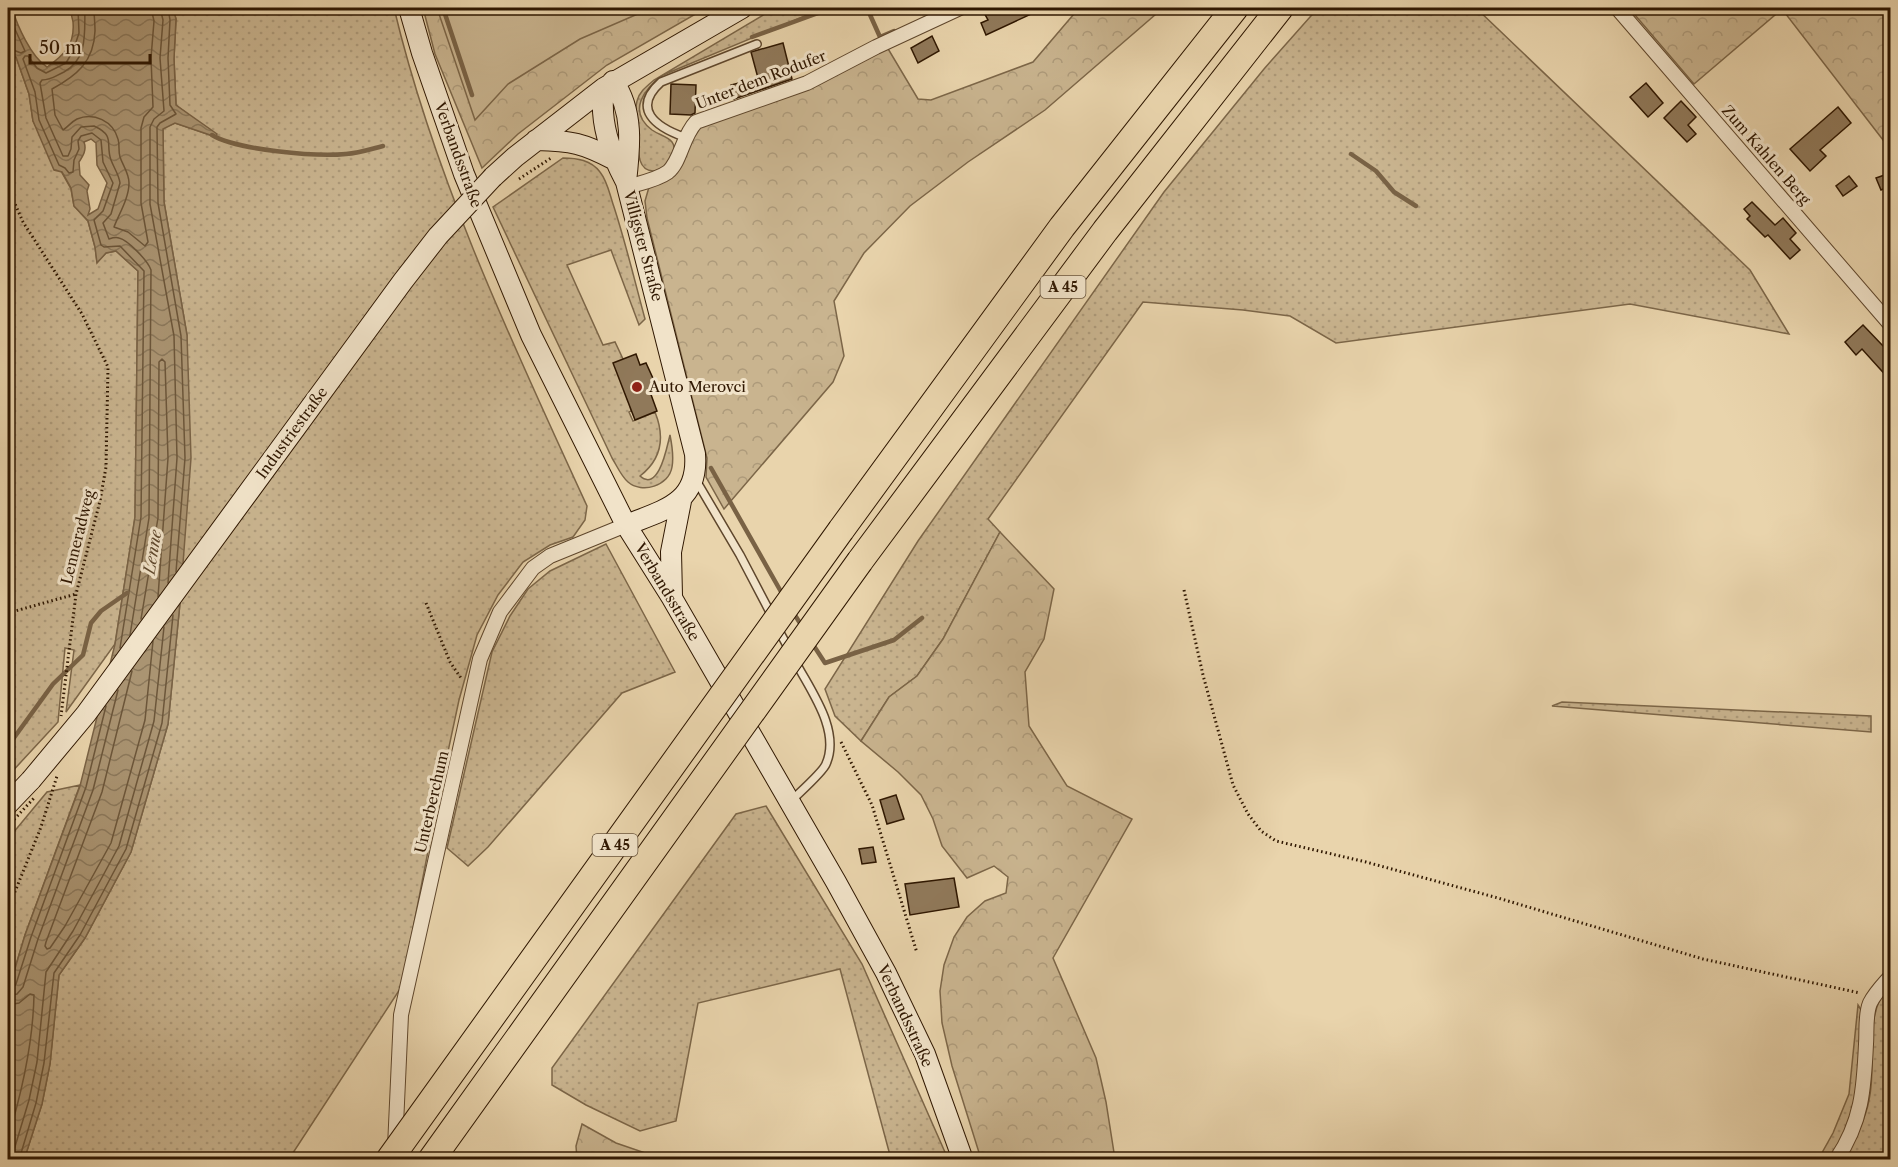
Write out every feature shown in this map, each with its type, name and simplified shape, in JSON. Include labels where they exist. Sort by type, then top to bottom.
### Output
[{"type":"highway","name":"A 45","points":[[389,1160],[841,530],[1062,227],[1235,8]]},
{"type":"highway","name":"A 45","points":[[431,1160],[860,561],[1105,231],[1280,8]]},
{"type":"main road","name":"Verbandsstraße","points":[[409,8],[452,141],[490,241],[531,335],[626,525],[672,598],[886,973],[925,1054],[963,1160]]},
{"type":"main road","points":[[627,184],[629,155],[626,105],[609,85],[742,8]]},
{"type":"main road","name":"Industriestraße","points":[[8,804],[66,740],[86,714],[438,236],[502,181],[536,140],[609,85]]},
{"type":"main road","name":"Villigster Straße","points":[[609,85],[601,107],[615,160],[627,184],[695,454],[694,478]]},
{"type":"main road","points":[[536,140],[585,145],[615,160]]},
{"type":"main road","points":[[672,598],[671,552],[681,501],[691,487],[694,478]]},
{"type":"main road","points":[[626,525],[681,501]]},
{"type":"street","name":"Unter dem Rodufer","points":[[627,184],[668,171],[674,164],[684,138],[696,122],[807,83],[876,47],[960,8]]},
{"type":"street","name":"Zum Kahlen Berg","points":[[1617,8],[1890,324]]},
{"type":"street","name":"Unterberchum","points":[[394,1160],[401,1015],[480,659],[500,612],[533,568],[550,556],[626,525]]},
{"type":"street","points":[[1836,1160],[1853,1130],[1864,1092],[1867,1020],[1870,1003],[1890,977]]},
{"type":"lane","points":[[684,138],[652,120],[647,101],[653,90],[662,82],[757,44]]},
{"type":"lane","points":[[694,478],[740,555],[828,724],[830,746],[826,766],[790,802]]},
{"type":"path","points":[[502,181],[556,156]]},
{"type":"path","name":"Lenneradweg","points":[[8,188],[23,222],[82,314],[108,367],[106,467],[100,501],[76,594],[60,723]]},
{"type":"path","points":[[1184,590],[1203,675],[1233,785],[1248,814],[1261,831],[1276,841],[1366,862],[1498,898],[1703,959],[1861,994],[1870,1003]]},
{"type":"path","points":[[8,613],[76,594]]},
{"type":"path","points":[[426,603],[450,662],[472,694]]},
{"type":"path","points":[[828,724],[843,743],[872,806],[917,953]]},
{"type":"path","points":[[8,909],[41,827],[56,782],[57,771]]},
{"type":"green space","points":[[173,8],[394,8],[431,136],[478,261],[587,506],[585,520],[573,537],[550,545],[523,562],[498,595],[477,635],[459,700],[402,986],[289,1159],[24,1160],[42,1104],[50,1064],[59,975],[85,938],[131,852],[168,724],[180,603],[187,335],[164,202],[163,128],[175,123],[216,137],[176,105],[174,58],[176,19]]},
{"type":"green space","points":[[423,8],[706,8],[607,65],[518,134],[482,168],[435,54]]},
{"type":"green space","points":[[437,8],[669,8],[640,13],[580,39],[508,84],[475,120]]},
{"type":"green space","points":[[775,8],[824,8],[663,75],[650,87],[641,101],[640,115],[652,130],[672,142],[674,151],[670,161],[662,168],[647,170],[639,156],[636,113],[637,101],[641,92],[654,80]]},
{"type":"green space","points":[[1079,8],[1163,8],[1045,110],[968,162],[910,206],[864,253],[834,301],[844,356],[833,382],[724,509],[706,477],[707,458],[647,218],[645,201],[649,187],[697,126],[887,47],[918,99],[931,100],[1033,62]]},
{"type":"green space","points":[[1318,8],[1476,8],[1750,270],[1789,334],[1630,304],[1336,343],[1290,316],[1143,302],[988,519],[1000,532],[943,639],[917,676],[889,697],[861,741],[835,716],[825,689],[918,541],[1164,192],[1264,69]]},
{"type":"green space","points":[[1629,8],[1890,8],[1890,149],[1782,9],[1694,84]]},
{"type":"green space","points":[[8,53],[16,57],[29,94],[33,121],[71,189],[74,206],[88,221],[97,262],[106,253],[116,251],[138,271],[135,517],[115,644],[66,712],[74,650],[65,648],[58,722],[8,776]]},
{"type":"green space","points":[[563,158],[583,160],[600,172],[605,180],[645,319],[639,325],[611,250],[567,265],[603,345],[615,342],[623,359],[631,411],[629,412],[633,421],[655,412],[660,430],[660,447],[653,462],[640,476],[647,480],[657,473],[670,435],[673,455],[670,474],[660,483],[647,488],[634,486],[619,471],[493,207]]},
{"type":"green space","points":[[1000,532],[1054,589],[1044,639],[1025,672],[1029,726],[1067,786],[1132,819],[1053,958],[1096,1058],[1115,1159],[981,1159],[952,1066],[942,1023],[940,991],[944,965],[954,937],[967,917],[985,901],[1006,893],[1008,877],[994,866],[967,878],[942,846],[933,819],[921,795],[861,741],[889,697],[917,676],[943,639]]},
{"type":"green space","points":[[606,544],[675,672],[622,693],[488,847],[468,866],[447,848],[492,652],[510,616],[528,589],[550,571]]},
{"type":"green space","points":[[1562,702],[1871,716],[1871,732],[1552,706]]},
{"type":"green space","points":[[80,785],[25,935],[8,991],[8,839],[47,792]]},
{"type":"green space","points":[[766,806],[862,964],[948,1159],[891,1159],[840,969],[698,1003],[676,1121],[640,1131],[586,1105],[552,1085],[552,1068],[736,814]]},
{"type":"green space","points":[[1890,984],[1890,1159],[1842,1160],[1865,1116],[1871,1085],[1873,1025],[1881,997]]},
{"type":"green space","points":[[1858,1005],[1863,1013],[1861,1060],[1852,1118],[1832,1159],[1818,1160],[1833,1133],[1849,1094]]},
{"type":"green space","points":[[582,1124],[616,1143],[657,1157],[657,1159],[577,1159],[576,1146]]},
{"type":"water","name":"Lenne","points":[[8,8],[12,8],[21,32],[35,56],[47,67],[63,54],[70,43],[73,30],[72,8],[173,8],[176,19],[174,59],[176,105],[217,134],[216,137],[175,123],[163,129],[164,202],[187,335],[191,458],[168,724],[131,852],[85,938],[59,975],[50,1064],[42,1104],[24,1160],[8,1159],[8,992],[25,935],[80,786],[115,644],[135,517],[138,271],[116,251],[106,253],[97,263],[88,221],[74,206],[71,188],[62,172],[54,170],[33,121],[29,94],[16,57],[8,53]],"holes":[[[91,139],[96,143],[97,165],[107,183],[98,209],[88,215],[89,185],[80,175],[79,162],[85,150],[84,142]]]},
{"type":"building","points":[[993,8],[1044,8],[986,35],[981,23],[988,20],[983,11]]},
{"type":"building","points":[[932,36],[939,51],[918,63],[911,48]]},
{"type":"building","points":[[783,43],[792,79],[734,99],[731,85],[758,78],[751,52]]},
{"type":"building","points":[[1646,83],[1663,103],[1648,117],[1630,97]]},
{"type":"building","points":[[671,84],[696,85],[695,113],[691,115],[670,114]]},
{"type":"building","points":[[1681,101],[1696,117],[1688,125],[1696,134],[1687,142],[1664,118]]},
{"type":"building","points":[[1838,107],[1851,123],[1820,150],[1826,156],[1810,171],[1790,149]]},
{"type":"building","points":[[1890,173],[1890,186],[1881,190],[1876,178]]},
{"type":"building","points":[[1849,176],[1857,186],[1843,196],[1836,186]]},
{"type":"building","points":[[1752,202],[1775,225],[1783,218],[1796,233],[1790,239],[1800,250],[1790,259],[1768,235],[1765,237],[1747,219],[1750,216],[1744,209]]},
{"type":"building","points":[[1863,325],[1884,347],[1890,342],[1890,380],[1862,349],[1856,355],[1845,342]]},
{"type":"building","name":"Auto Merovci","points":[[636,354],[640,365],[646,363],[656,385],[649,389],[657,411],[635,420],[613,363]]},
{"type":"building","points":[[896,795],[904,819],[887,824],[880,800]]},
{"type":"building","points":[[873,847],[876,862],[862,864],[859,849]]},
{"type":"building","points":[[954,878],[959,907],[910,915],[905,884]]},
{"type":"waterway","points":[[443,8],[472,95]]},
{"type":"waterway","points":[[752,37],[832,8]]},
{"type":"waterway","points":[[867,8],[880,37],[894,31]]},
{"type":"waterway","points":[[212,135],[239,145],[297,153],[346,154],[383,146]]},
{"type":"waterway","points":[[1351,154],[1376,171],[1394,192],[1416,206]]},
{"type":"waterway","points":[[711,468],[784,597]]},
{"type":"waterway","points":[[8,746],[53,684],[83,655],[91,623],[101,611],[127,593]]},
{"type":"waterway","points":[[793,612],[803,628]]},
{"type":"waterway","points":[[812,643],[825,663],[894,640],[922,618]]},
{"type":"place","name":"Auto Merovci","points":[[637,387]]}]
